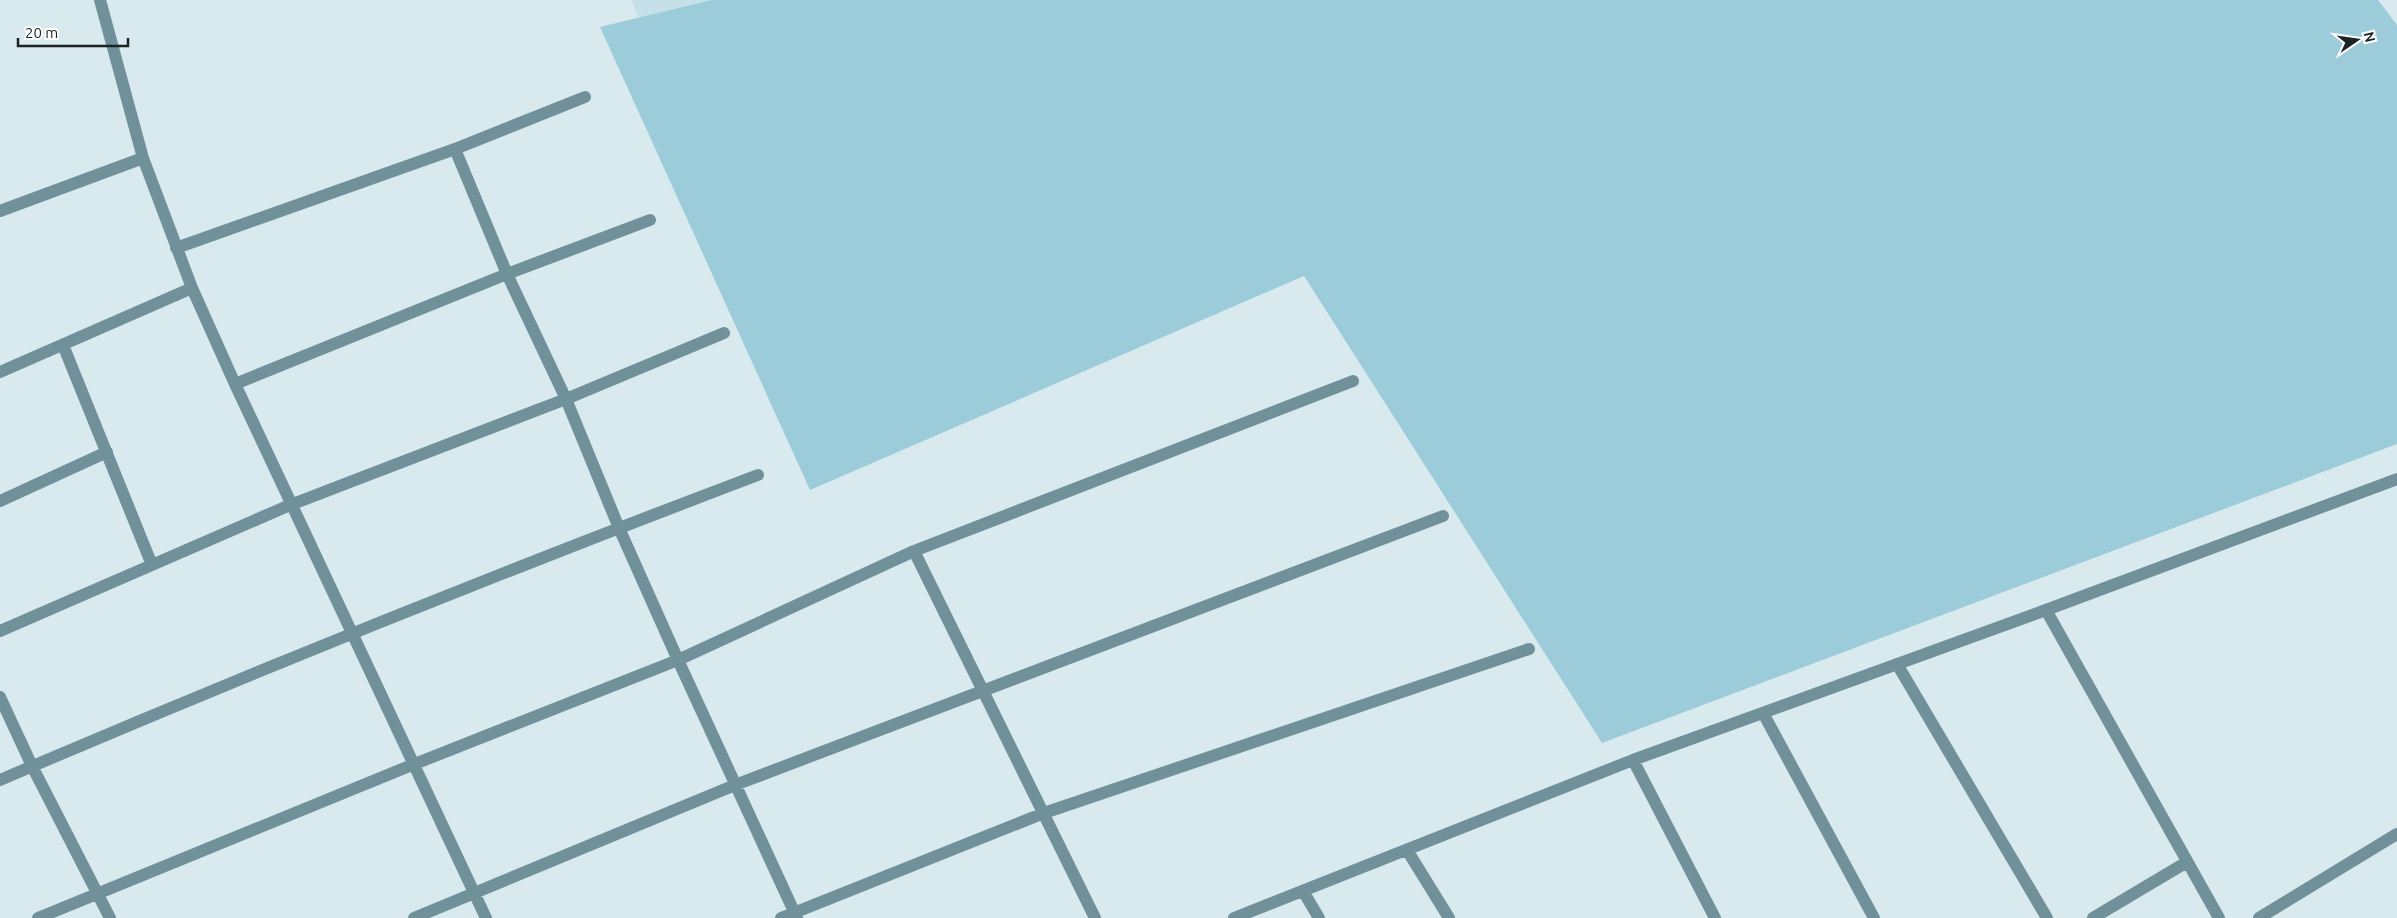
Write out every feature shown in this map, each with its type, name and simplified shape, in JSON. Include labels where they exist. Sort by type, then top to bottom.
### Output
[{"type":"street","points":[[100,0],[143,158],[192,288],[290,505],[486,918]]},
{"type":"street","points":[[176,248],[455,148],[584,97]]},
{"type":"street","points":[[455,148],[507,274],[566,399],[619,528],[795,916]]},
{"type":"street","points":[[0,211],[143,158]]},
{"type":"street","points":[[234,384],[507,274],[650,220]]},
{"type":"street","points":[[0,372],[192,288]]},
{"type":"street","points":[[0,631],[290,505],[566,399],[724,333]]},
{"type":"street","points":[[63,345],[152,565]]},
{"type":"street","points":[[38,918],[412,765],[678,660],[914,551],[1352,381]]},
{"type":"street","points":[[0,500],[107,452]]},
{"type":"street","points":[[0,780],[351,635],[619,528],[758,475]]},
{"type":"street","points":[[1234,918],[1633,760],[2046,610],[2397,479]]},
{"type":"street","points":[[414,918],[735,785],[1442,516]]},
{"type":"street","points":[[914,551],[1095,918]]},
{"type":"street","points":[[2046,610],[2219,918]]},
{"type":"street","points":[[781,918],[795,916],[1044,813],[1529,649]]},
{"type":"street","points":[[1897,664],[2047,918]]},
{"type":"street","points":[[0,697],[32,766],[99,892],[110,918]]},
{"type":"street","points":[[1762,714],[1874,918]]},
{"type":"street","points":[[1633,760],[1716,918]]},
{"type":"street","points":[[2260,918],[2397,834]]},
{"type":"street","points":[[1407,850],[1449,918]]},
{"type":"street","points":[[2093,918],[2187,862]]},
{"type":"street","points":[[1303,891],[1319,918]]},
{"type":"shaded area","points":[[632,0],[712,0],[639,19]]},
{"type":"shaded area","points":[[712,0],[2378,0],[2397,25],[2397,444],[1602,743],[1304,276],[810,490],[600,27]]}]
